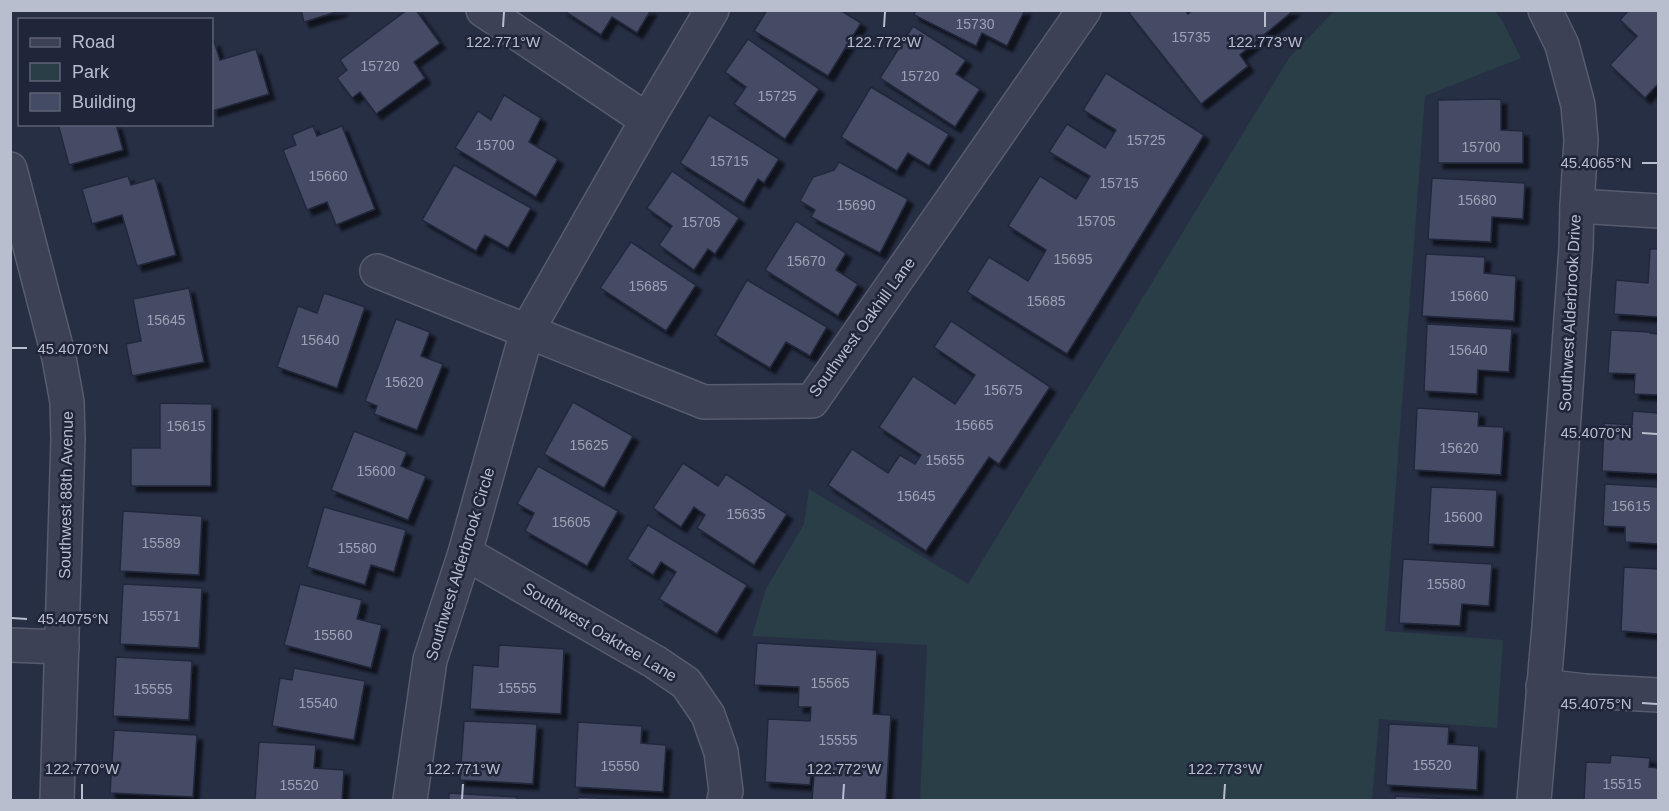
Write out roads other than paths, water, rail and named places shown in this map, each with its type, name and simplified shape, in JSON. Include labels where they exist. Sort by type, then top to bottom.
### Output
[{"type":"street","points":[[483,10],[647,120]]},
{"type":"street","name":"Southwest Alderbrook Circle","points":[[410,801],[430,660],[465,553],[527,331],[712,10]]},
{"type":"street","name":"Southwest Oakhill Lane","points":[[527,331],[704,402],[812,401],[1084,10]]},
{"type":"street","name":"Southwest Alderbrook Drive","points":[[1534,801],[1575,272],[1581,140],[1578,105],[1562,45],[1545,10]]},
{"type":"street","name":"Southwest 88th Avenue","points":[[10,169],[20,245],[36,272],[59,358],[67,402],[68,439],[57,801]]},
{"type":"street","points":[[1577,206],[1659,211]]},
{"type":"street","points":[[377,271],[527,331]]},
{"type":"street","name":"Southwest Oaktree Lane","points":[[465,553],[655,662],[686,683],[708,715],[721,752],[726,791],[724,801]]},
{"type":"street","points":[[10,645],[62,647]]},
{"type":"street","points":[[1543,686],[1659,695]]}]
